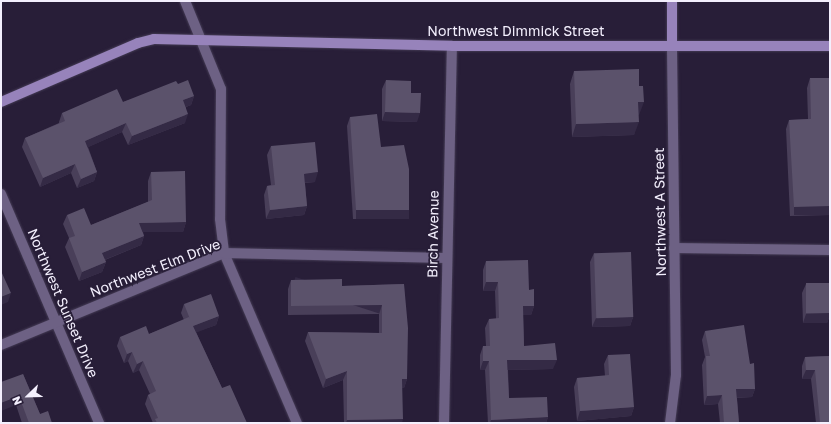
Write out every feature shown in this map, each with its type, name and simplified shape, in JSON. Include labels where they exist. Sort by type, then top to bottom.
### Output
[{"type":"main road","name":"Northwest A Street","points":[[672,1],[672,45]]},
{"type":"main road","name":"Northwest Dimmick Street","points":[[1,102],[138,43],[154,39],[202,42],[452,46],[830,46]]},
{"type":"street","points":[[185,1],[221,89],[220,219],[224,253],[297,423]]},
{"type":"street","name":"Northwest A Street","points":[[670,423],[676,375],[672,45]]},
{"type":"street","name":"Birch Avenue","points":[[444,423],[446,258],[452,46]]},
{"type":"street","name":"Northwest Sunset Drive","points":[[1,194],[99,423]]},
{"type":"street","points":[[674,248],[830,250]]},
{"type":"street","name":"Northwest Elm Drive","points":[[1,344],[224,253],[446,258]]},
{"type":"building","points":[[639,69],[639,86],[643,86],[644,102],[638,102],[639,122],[576,124],[574,71]]},
{"type":"building","points":[[810,78],[830,78],[830,206],[794,207],[789,120],[811,119]]},
{"type":"building","points":[[188,80],[194,96],[183,100],[188,114],[132,136],[126,123],[85,141],[97,172],[81,179],[75,164],[43,178],[25,138],[65,121],[62,113],[117,89],[123,102],[176,81],[178,84]]},
{"type":"building","points":[[386,80],[411,81],[411,93],[421,93],[420,113],[385,112]]},
{"type":"building","points":[[377,114],[381,147],[404,145],[409,169],[409,210],[356,210],[350,117]]},
{"type":"building","points":[[315,142],[318,172],[304,174],[307,206],[270,210],[267,186],[275,185],[271,146]]},
{"type":"building","points":[[185,171],[186,222],[139,223],[144,236],[102,253],[106,262],[82,272],[69,238],[75,236],[67,215],[84,208],[91,225],[152,200],[151,172]]},
{"type":"building","points":[[631,252],[633,317],[596,318],[594,253]]},
{"type":"building","points":[[528,260],[529,290],[534,289],[534,306],[523,306],[524,346],[555,343],[557,360],[507,360],[509,398],[547,397],[548,417],[491,420],[489,361],[483,361],[483,346],[490,346],[489,319],[499,318],[498,282],[486,282],[486,261]]},
{"type":"building","points":[[1,271],[11,293],[1,297]]},
{"type":"building","points":[[342,279],[342,286],[404,284],[408,328],[407,379],[402,379],[403,419],[347,420],[347,371],[326,379],[308,332],[382,333],[382,305],[291,306],[291,280]]},
{"type":"building","points":[[806,283],[830,283],[830,313],[806,313]]},
{"type":"building","points":[[211,294],[219,316],[193,326],[222,388],[230,385],[247,423],[157,423],[155,419],[158,418],[148,395],[156,391],[143,361],[137,364],[132,352],[127,354],[120,337],[146,326],[149,334],[189,317],[190,319],[184,304]]},
{"type":"building","points":[[744,325],[750,364],[754,363],[755,389],[736,389],[739,423],[724,423],[722,395],[707,396],[706,356],[710,356],[705,331]]},
{"type":"building","points":[[630,354],[634,407],[580,411],[577,378],[609,375],[608,355]]},
{"type":"building","points":[[830,356],[830,423],[820,423],[815,370],[806,370],[805,357]]},
{"type":"building","points":[[23,374],[40,414],[48,411],[52,423],[29,423],[19,396],[1,403],[1,382]]}]
